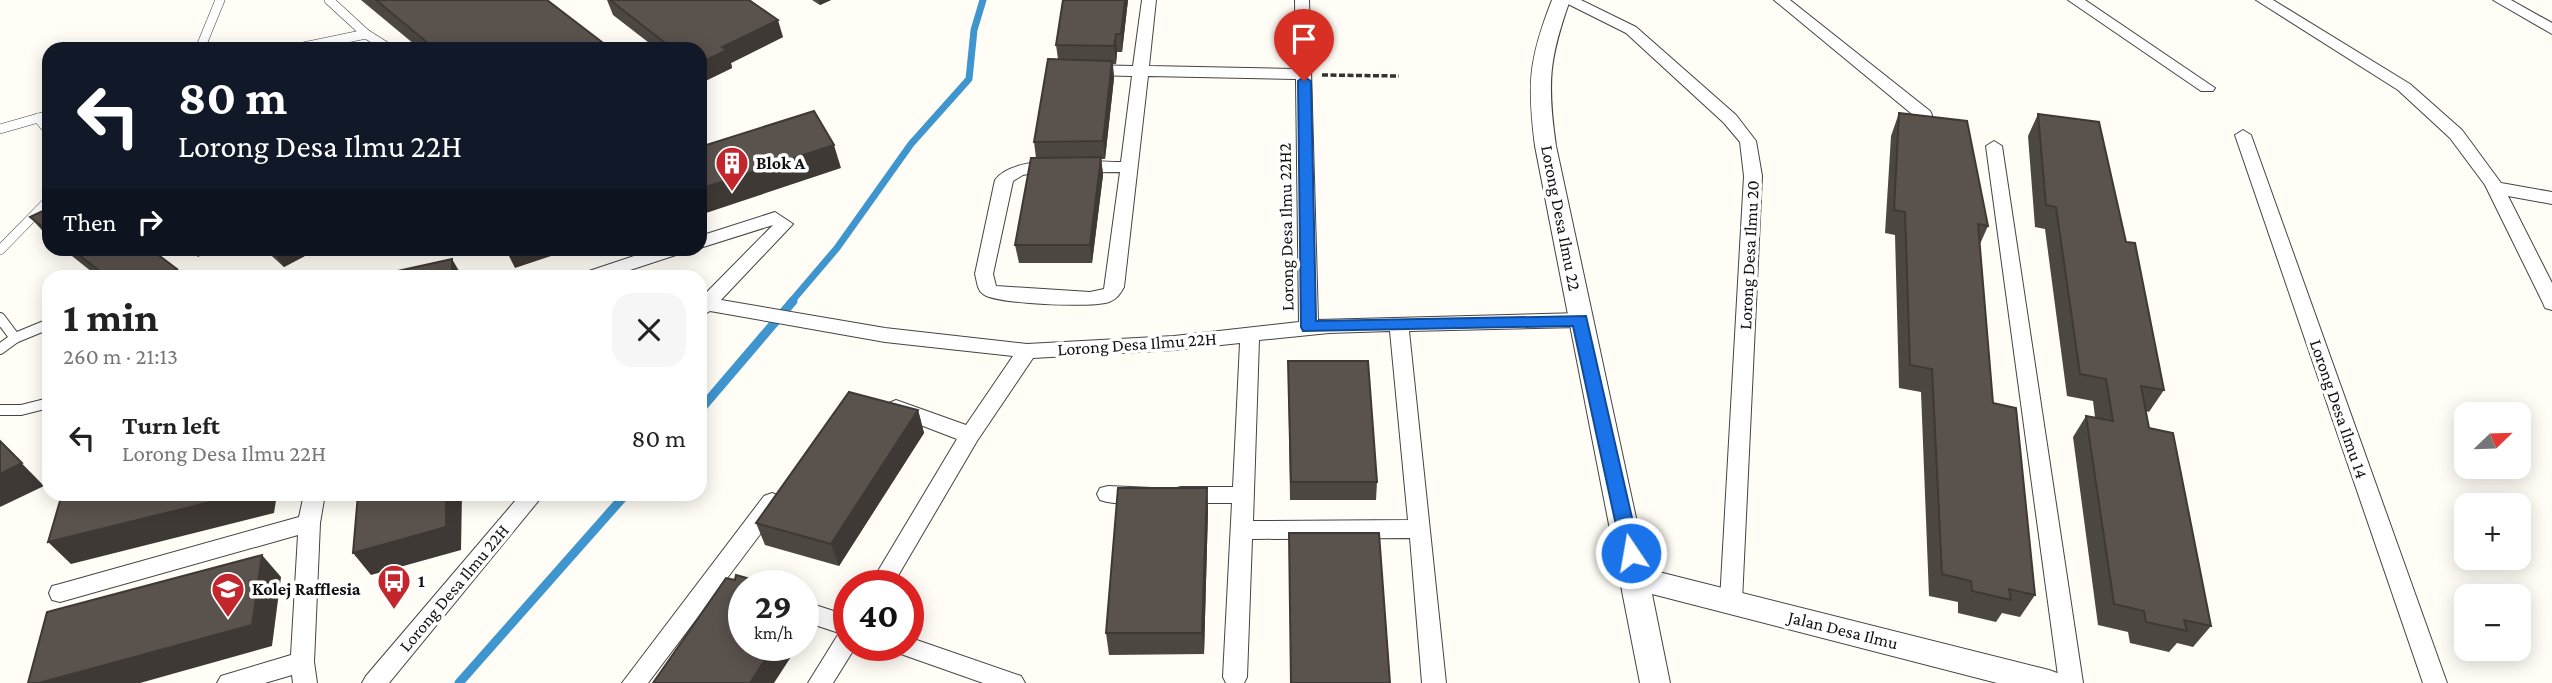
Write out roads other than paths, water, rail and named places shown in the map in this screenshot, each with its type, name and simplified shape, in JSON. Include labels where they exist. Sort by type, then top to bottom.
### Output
[{"type":"street","points":[[1130,167],[1033,167],[1013,171],[1008,175],[1004,180],[984,274],[988,289],[996,294],[1090,299],[1100,299],[1113,291],[1130,167],[1149,0]]},
{"type":"street","name":"Lorong Desa Ilmu 22H2","points":[[1302,0],[1308,327]]},
{"type":"street","name":"Lorong Desa Ilmu 22","points":[[1561,0],[1542,58],[1541,109],[1580,320],[1637,578],[1655,683]]},
{"type":"street","name":"Lorong Desa Ilmu 20","points":[[1567,0],[1594,10],[1630,30],[1730,119],[1748,141],[1751,149],[1753,176],[1731,601]]},
{"type":"street","points":[[1781,0],[1924,115]]},
{"type":"street","points":[[2075,0],[2207,88]]},
{"type":"street","points":[[2263,0],[2425,103],[2460,136],[2497,188],[2552,303]]},
{"type":"street","points":[[2500,0],[2552,29]]},
{"type":"street","points":[[1078,70],[1304,75]]},
{"type":"street","name":"Lorong Desa Ilmu 14","points":[[2243,135],[2435,683]]},
{"type":"street","points":[[1994,146],[2052,683]]},
{"type":"street","points":[[2497,188],[2552,198]]},
{"type":"street","points":[[707,240],[775,218],[784,225],[707,303]]},
{"type":"street","points":[[612,270],[655,256]]},
{"type":"street","name":"Lorong Desa Ilmu 22H","points":[[707,307],[775,314],[842,328],[1027,351],[1135,346],[1308,327],[1580,320]]},
{"type":"street","points":[[1399,324],[1434,683]]},
{"type":"street","points":[[1235,677],[1250,334]]},
{"type":"street","points":[[890,570],[970,435],[1027,351]]},
{"type":"street","points":[[876,401],[970,435]]},
{"type":"street","points":[[634,683],[722,584],[785,486]]},
{"type":"street","points":[[1108,494],[1243,495]]},
{"type":"street","points":[[229,683],[304,672],[309,523],[313,501]]},
{"type":"street","name":"Lorong Desa Ilmu 22H","points":[[374,683],[527,501]]},
{"type":"street","points":[[60,593],[309,523]]},
{"type":"street","points":[[1243,530],[1420,529]]},
{"type":"street","name":"Jalan Desa Ilmu","points":[[1637,578],[2052,683]]},
{"type":"street","points":[[924,652],[1013,683]]},
{"type":"street","points":[[820,683],[834,661]]},
{"type":"lane","points":[[203,42],[220,0]]},
{"type":"lane","points":[[328,0],[379,42]]},
{"type":"lane","points":[[328,42],[366,34]]},
{"type":"lane","points":[[0,130],[42,117]]},
{"type":"lane","points":[[38,118],[42,123]]},
{"type":"lane","points":[[0,250],[42,207]]},
{"type":"lane","points":[[0,318],[15,338]]},
{"type":"lane","points":[[0,349],[15,338],[42,327]]},
{"type":"lane","points":[[0,410],[21,410],[42,405]]},
{"type":"waterway","points":[[791,302],[837,248],[911,144],[969,79],[974,30],[983,0]]},
{"type":"waterway","points":[[707,402],[793,301]]},
{"type":"waterway","points":[[459,683],[620,501]]},
{"type":"place","name":"Blok A","points":[[732,193]]},
{"type":"place","name":"1","points":[[394,611]]},
{"type":"place","name":"Kolej Rafflesia","points":[[228,619]]}]
